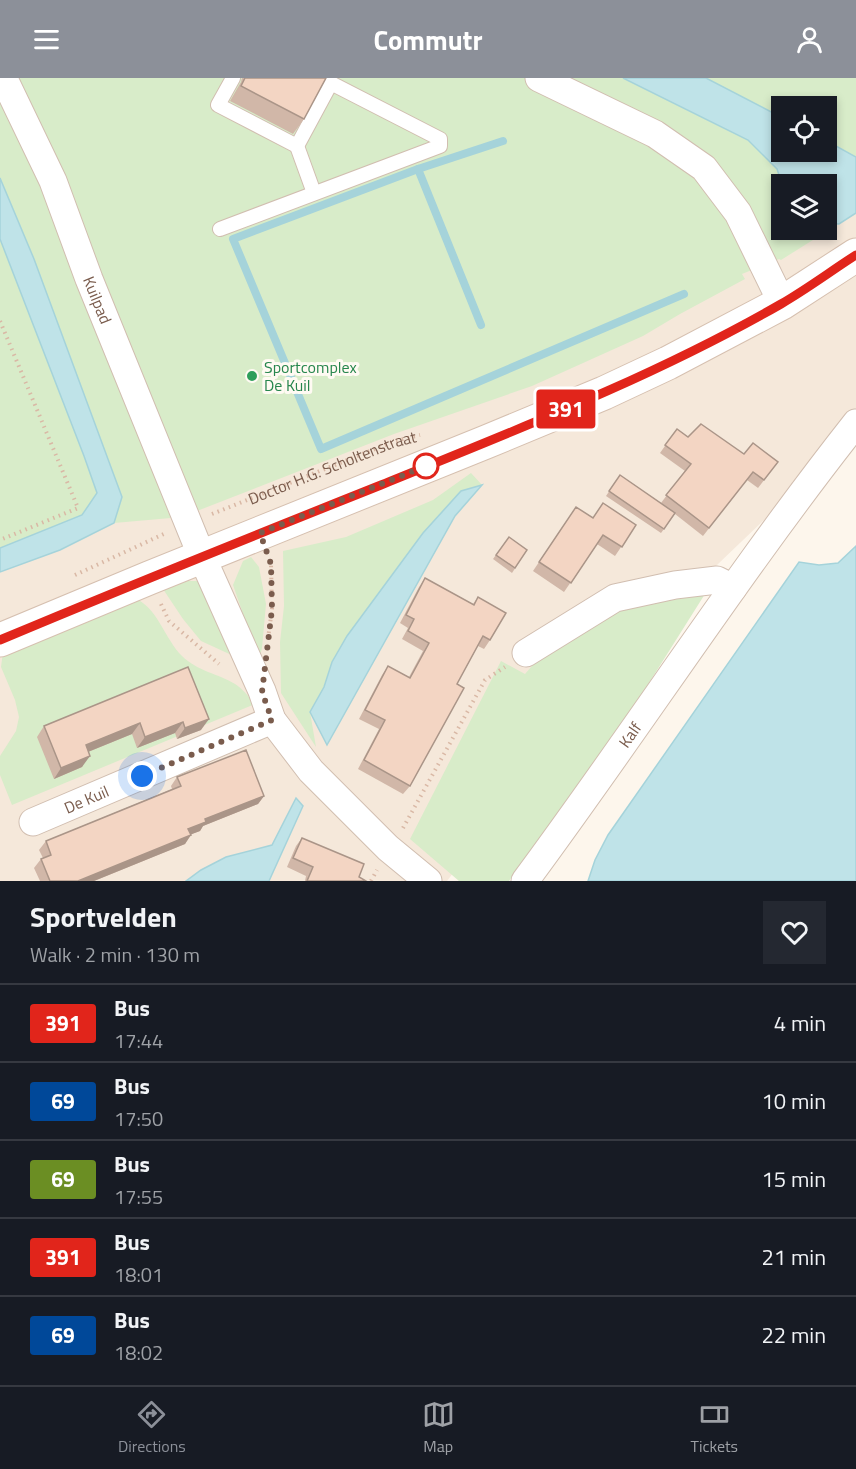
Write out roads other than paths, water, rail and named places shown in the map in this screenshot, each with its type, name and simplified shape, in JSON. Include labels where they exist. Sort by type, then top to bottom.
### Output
[{"type":"main road","name":"Doctor H.G. Scholtenstraat","points":[[0,640],[604,393],[668,363],[782,303],[856,255]]},
{"type":"street","points":[[539,78],[655,134],[704,168],[738,213],[782,303]]},
{"type":"street","name":"Kuilpad","points":[[4,79],[53,181],[202,557]]},
{"type":"street","name":"Kalf","points":[[525,881],[807,485],[856,423]]},
{"type":"street","points":[[202,557],[262,692],[272,720],[311,771],[388,848],[428,881]]},
{"type":"street","points":[[526,653],[615,598],[675,585],[717,580],[733,588]]},
{"type":"street","name":"De Kuil","points":[[33,822],[272,720]]},
{"type":"lane","points":[[233,78],[218,105],[297,146],[314,193]]},
{"type":"lane","points":[[220,229],[440,146],[440,139],[326,80],[297,146]]},
{"type":"water","points":[[623,78],[706,78],[771,112],[771,162],[837,162],[837,147],[856,157],[856,213],[837,224],[837,174],[779,174],[777,169],[748,140]]},
{"type":"water","points":[[0,178],[34,259],[122,497],[114,523],[60,550],[0,572],[0,548],[82,515],[97,493],[0,239]]},
{"type":"water","points":[[482,485],[455,516],[327,745],[310,712],[324,687],[332,662],[347,636],[423,533],[461,491]]},
{"type":"water","points":[[856,546],[856,881],[588,881],[595,860],[608,835],[799,562],[819,565],[838,563]]},
{"type":"water","points":[[296,798],[303,806],[269,881],[186,881],[226,857],[272,845]]},
{"type":"waterway","points":[[481,325],[418,169],[503,141]]},
{"type":"waterway","points":[[418,169],[233,239],[321,449],[684,294]]},
{"type":"place","name":"Sportcomplex De Kuil","points":[[252,376]]}]
